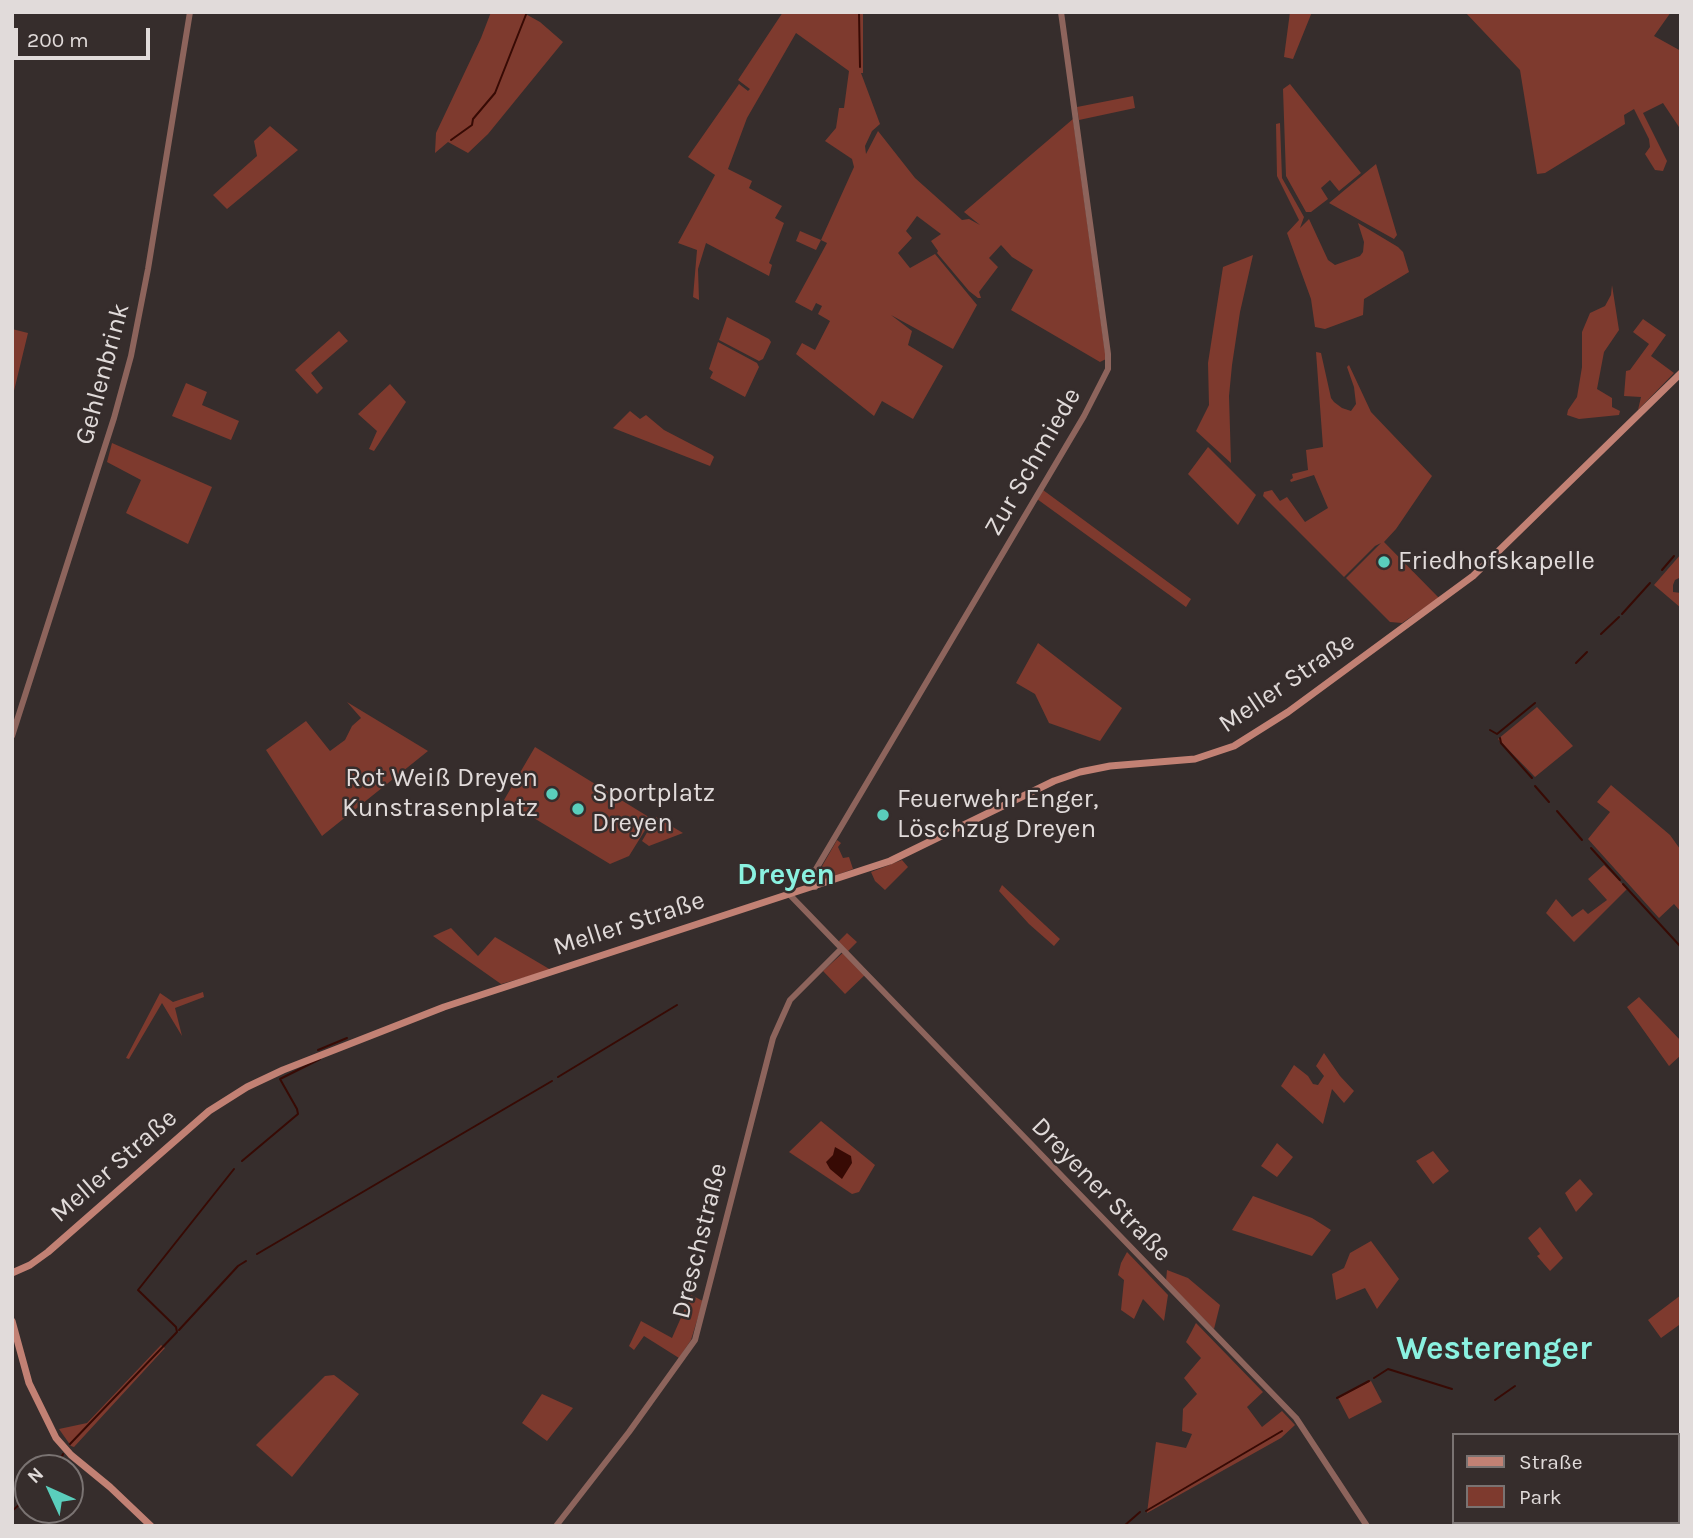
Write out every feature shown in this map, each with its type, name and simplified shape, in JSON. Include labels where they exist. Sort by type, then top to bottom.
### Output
[{"type":"main road","name":"Meller Straße","points":[[12,1273],[30,1265],[209,1111],[257,1082],[373,1032],[891,862],[1054,781],[1080,772],[1110,766],[1195,759],[1226,750],[1255,734],[1474,576],[1681,373]]},
{"type":"main road","points":[[12,1278],[30,1265]]},
{"type":"main road","points":[[12,1321],[29,1383],[56,1438],[71,1455],[151,1526]]},
{"type":"street","name":"Gehlenbrink","points":[[12,736],[114,418],[131,356],[190,12]]},
{"type":"street","name":"Zur Schmiede","points":[[815,887],[816,869],[1084,416],[1108,369],[1061,12]]},
{"type":"street","name":"Dreyener Straße","points":[[789,894],[1296,1418],[1367,1526]]},
{"type":"street","name":"Dreschstraße","points":[[556,1526],[629,1432],[695,1340],[773,1038],[790,1000],[841,949]]},
{"type":"green space","points":[[491,12],[522,12],[540,22],[563,42],[488,134],[468,153],[448,142],[435,153],[436,133]]},
{"type":"green space","points":[[783,12],[863,12],[861,73],[880,124],[872,131],[865,146],[866,154],[878,131],[915,178],[962,220],[969,219],[980,225],[964,212],[1073,119],[1106,359],[1100,362],[1011,310],[1033,270],[1012,257],[1001,245],[989,258],[998,267],[979,292],[981,298],[978,298],[937,253],[931,241],[941,234],[917,216],[906,231],[912,238],[898,253],[910,268],[935,254],[977,305],[953,349],[891,315],[912,331],[908,345],[943,366],[913,419],[882,401],[874,416],[796,354],[802,343],[815,350],[830,321],[818,314],[822,306],[816,303],[812,311],[795,302],[827,243],[821,240],[854,167],[852,159],[825,141],[836,128],[839,108],[844,108],[849,71],[796,33],[747,118],[728,169],[752,181],[749,188],[782,206],[775,218],[784,223],[769,263],[772,265],[769,276],[706,243],[698,269],[699,300],[693,297],[697,250],[678,243],[715,175],[688,157],[739,84],[748,91],[750,89],[738,80]]},
{"type":"green space","points":[[1290,12],[1312,12],[1293,59],[1284,57]]},
{"type":"green space","points":[[1465,12],[1671,12],[1654,36],[1681,51],[1681,130],[1663,103],[1643,113],[1667,161],[1663,171],[1655,170],[1645,154],[1650,147],[1649,139],[1634,109],[1624,115],[1625,124],[1545,173],[1537,174],[1520,70]]},
{"type":"green space","points":[[1290,84],[1361,173],[1339,191],[1330,180],[1321,188],[1328,199],[1311,212],[1306,212],[1286,176],[1283,89]]},
{"type":"green space","points":[[1133,96],[1135,108],[1079,120],[1077,107]]},
{"type":"green space","points":[[1280,123],[1282,178],[1304,217],[1300,228],[1309,219],[1328,260],[1335,265],[1360,256],[1363,252],[1364,242],[1358,223],[1398,247],[1403,252],[1409,272],[1364,299],[1363,315],[1325,329],[1315,327],[1311,299],[1287,233],[1299,220],[1277,176],[1276,124]]},
{"type":"green space","points":[[270,126],[298,150],[227,209],[213,195],[257,156],[254,141]]},
{"type":"green space","points":[[1376,164],[1397,235],[1394,239],[1329,203]]},
{"type":"green space","points":[[800,231],[821,240],[816,250],[796,241]]},
{"type":"green space","points":[[1253,255],[1232,365],[1229,396],[1231,463],[1196,431],[1209,405],[1208,363],[1223,267]]},
{"type":"green space","points":[[1612,285],[1619,330],[1604,352],[1597,389],[1612,398],[1612,407],[1620,411],[1619,415],[1579,419],[1567,415],[1577,397],[1582,367],[1582,332],[1590,313],[1605,306],[1611,295]]},
{"type":"green space","points":[[727,317],[769,339],[771,342],[763,359],[759,361],[719,340]]},
{"type":"green space","points":[[1643,319],[1666,335],[1651,356],[1674,373],[1638,410],[1641,397],[1624,396],[1626,371],[1630,370],[1649,344],[1633,332]]},
{"type":"green space","points":[[12,329],[28,333],[12,399]]},
{"type":"green space","points":[[339,331],[348,341],[311,373],[323,388],[317,394],[295,370]]},
{"type":"green space","points":[[718,342],[757,363],[759,367],[745,397],[710,378],[713,372],[709,369]]},
{"type":"green space","points":[[1316,352],[1321,353],[1334,402],[1351,411],[1356,404],[1347,367],[1349,365],[1371,412],[1432,476],[1384,542],[1439,598],[1402,623],[1390,622],[1346,578],[1381,543],[1344,577],[1263,496],[1264,492],[1272,490],[1280,501],[1287,497],[1305,522],[1328,508],[1314,475],[1291,482],[1290,480],[1293,478],[1292,474],[1308,470],[1306,450],[1323,447]]},
{"type":"green space","points":[[186,383],[207,392],[202,405],[239,421],[231,440],[172,416]]},
{"type":"green space","points":[[390,384],[406,402],[374,451],[369,449],[377,431],[358,414]]},
{"type":"green space","points":[[630,411],[640,419],[646,415],[664,430],[712,455],[714,457],[710,466],[613,428]]},
{"type":"green space","points":[[112,443],[212,487],[188,544],[126,513],[141,480],[107,462]]},
{"type":"green space","points":[[1208,447],[1256,495],[1238,525],[1188,474]]},
{"type":"green space","points":[[1043,490],[1191,599],[1186,607],[1037,499]]},
{"type":"green space","points":[[1681,554],[1681,577],[1675,580],[1673,592],[1681,593],[1681,608],[1654,585]]},
{"type":"green space","points":[[1038,643],[1122,708],[1100,741],[1049,723],[1035,694],[1016,683]]},
{"type":"green space","points":[[347,702],[428,751],[322,836],[266,750],[306,721],[330,751],[345,740],[352,726],[361,718]]},
{"type":"green space","points":[[1537,707],[1573,746],[1535,777],[1498,739]]},
{"type":"green space","name":"Sportplatz Dreyen","points":[[535,747],[652,819],[629,856],[610,864],[504,800]]},
{"type":"green space","points":[[1611,785],[1670,835],[1680,849],[1681,912],[1674,904],[1659,918],[1588,839],[1610,812],[1597,802]]},
{"type":"green space","points":[[656,817],[683,833],[649,846],[642,841]]},
{"type":"green space","points":[[837,840],[841,843],[838,847],[843,858],[849,857],[853,869],[823,880],[818,879],[817,875]]},
{"type":"green space","points":[[902,860],[908,867],[885,890],[875,881],[871,872]]},
{"type":"green space","points":[[1604,865],[1627,889],[1574,942],[1546,913],[1556,899],[1572,917],[1583,909],[1588,914],[1607,900],[1588,879]]},
{"type":"green space","points":[[1002,885],[1060,939],[1054,946],[1029,924],[999,891]]},
{"type":"green space","points":[[451,928],[478,956],[495,937],[551,970],[501,984],[433,936]]},
{"type":"green space","points":[[847,933],[857,942],[848,951],[868,972],[845,994],[823,971],[846,950],[838,942]]},
{"type":"green space","points":[[203,992],[204,997],[175,1008],[182,1036],[162,1003],[129,1059],[126,1058],[160,993],[173,1002]]},
{"type":"green space","points":[[1639,997],[1681,1041],[1681,1055],[1669,1066],[1627,1007]]},
{"type":"green space","points":[[1324,1053],[1354,1091],[1344,1103],[1332,1089],[1323,1124],[1281,1086],[1294,1065],[1308,1076],[1313,1084],[1318,1085],[1324,1076],[1316,1066]]},
{"type":"green space","points":[[821,1121],[875,1165],[859,1192],[852,1194],[789,1152]]},
{"type":"green space","points":[[1277,1143],[1293,1157],[1277,1177],[1261,1166]]},
{"type":"green space","points":[[1433,1151],[1449,1171],[1433,1184],[1416,1161]]},
{"type":"green space","points":[[1580,1179],[1593,1194],[1576,1212],[1565,1193]]},
{"type":"green space","points":[[1253,1196],[1312,1218],[1331,1230],[1312,1256],[1232,1230]]},
{"type":"green space","points":[[1540,1227],[1563,1258],[1550,1271],[1537,1256],[1540,1254],[1528,1238]]},
{"type":"green space","points":[[1371,1241],[1399,1279],[1377,1309],[1365,1288],[1336,1300],[1332,1274],[1344,1268],[1350,1253]]},
{"type":"green space","points":[[1127,1252],[1168,1295],[1164,1321],[1143,1299],[1134,1319],[1121,1310],[1124,1280],[1118,1275]]},
{"type":"green space","points":[[1167,1270],[1188,1278],[1220,1305],[1214,1329],[1166,1281]]},
{"type":"green space","points":[[691,1295],[703,1301],[691,1340],[679,1358],[644,1336],[634,1350],[629,1346],[641,1321],[672,1338]]},
{"type":"green space","points":[[1681,1295],[1681,1327],[1679,1325],[1661,1338],[1648,1320]]},
{"type":"green space","points":[[1196,1323],[1263,1392],[1247,1407],[1262,1427],[1282,1411],[1295,1425],[1281,1438],[1147,1513],[1156,1442],[1186,1448],[1192,1434],[1182,1431],[1183,1409],[1197,1394],[1184,1378],[1201,1358],[1186,1342]]},
{"type":"green space","points":[[161,1345],[165,1348],[74,1447],[71,1446],[59,1429],[87,1423]]},
{"type":"green space","points":[[334,1375],[359,1394],[292,1477],[256,1445],[325,1376]]},
{"type":"green space","points":[[1371,1381],[1382,1402],[1349,1419],[1338,1398]]},
{"type":"green space","points":[[542,1394],[573,1408],[547,1441],[522,1423]]},
{"type":"shaded area","points":[[835,1147],[851,1156],[852,1163],[842,1179],[826,1162],[833,1155]]},
{"type":"waterway","points":[[451,140],[472,125],[473,119],[495,93],[527,12]]},
{"type":"waterway","points":[[859,12],[860,67]]},
{"type":"waterway","points":[[1662,570],[1674,556]]},
{"type":"waterway","points":[[1622,614],[1650,583]]},
{"type":"waterway","points":[[1601,634],[1619,617]]},
{"type":"waterway","points":[[1576,663],[1587,652]]},
{"type":"waterway","points":[[1490,730],[1497,734],[1535,703]]},
{"type":"waterway","points":[[1500,738],[1501,743],[1532,778]]},
{"type":"waterway","points":[[1535,786],[1549,802]]},
{"type":"waterway","points":[[1557,811],[1582,840]]},
{"type":"waterway","points":[[1591,848],[1620,880]]},
{"type":"waterway","points":[[1623,884],[1680,946]]},
{"type":"waterway","points":[[558,1077],[677,1005]]},
{"type":"waterway","points":[[318,1050],[347,1038]]},
{"type":"waterway","points":[[242,1161],[298,1114],[280,1079],[320,1059]]},
{"type":"waterway","points":[[257,1254],[552,1081]]},
{"type":"waterway","points":[[70,1444],[177,1332],[176,1327],[138,1290],[234,1169]]},
{"type":"waterway","points":[[179,1330],[238,1266],[246,1261]]},
{"type":"waterway","points":[[1374,1378],[1388,1369],[1452,1389]]},
{"type":"waterway","points":[[1337,1398],[1369,1381]]},
{"type":"waterway","points":[[1495,1400],[1515,1386]]},
{"type":"waterway","points":[[1146,1511],[1282,1431]]},
{"type":"waterway","points":[[1124,1526],[1140,1512]]},
{"type":"place","name":"Friedhofskapelle","points":[[1384,562]]},
{"type":"place","name":"Rot Weiß Dreyen Kunstrasenplatz","points":[[552,794]]},
{"type":"place","name":"Sportplatz Dreyen","points":[[578,809]]},
{"type":"place","name":"Feuerwehr Enger, Löschzug Dreyen","points":[[883,815]]},
{"type":"district","name":"Dreyen","points":[[786,875]]},
{"type":"district","name":"Westerenger","points":[[1494,1350]]}]
